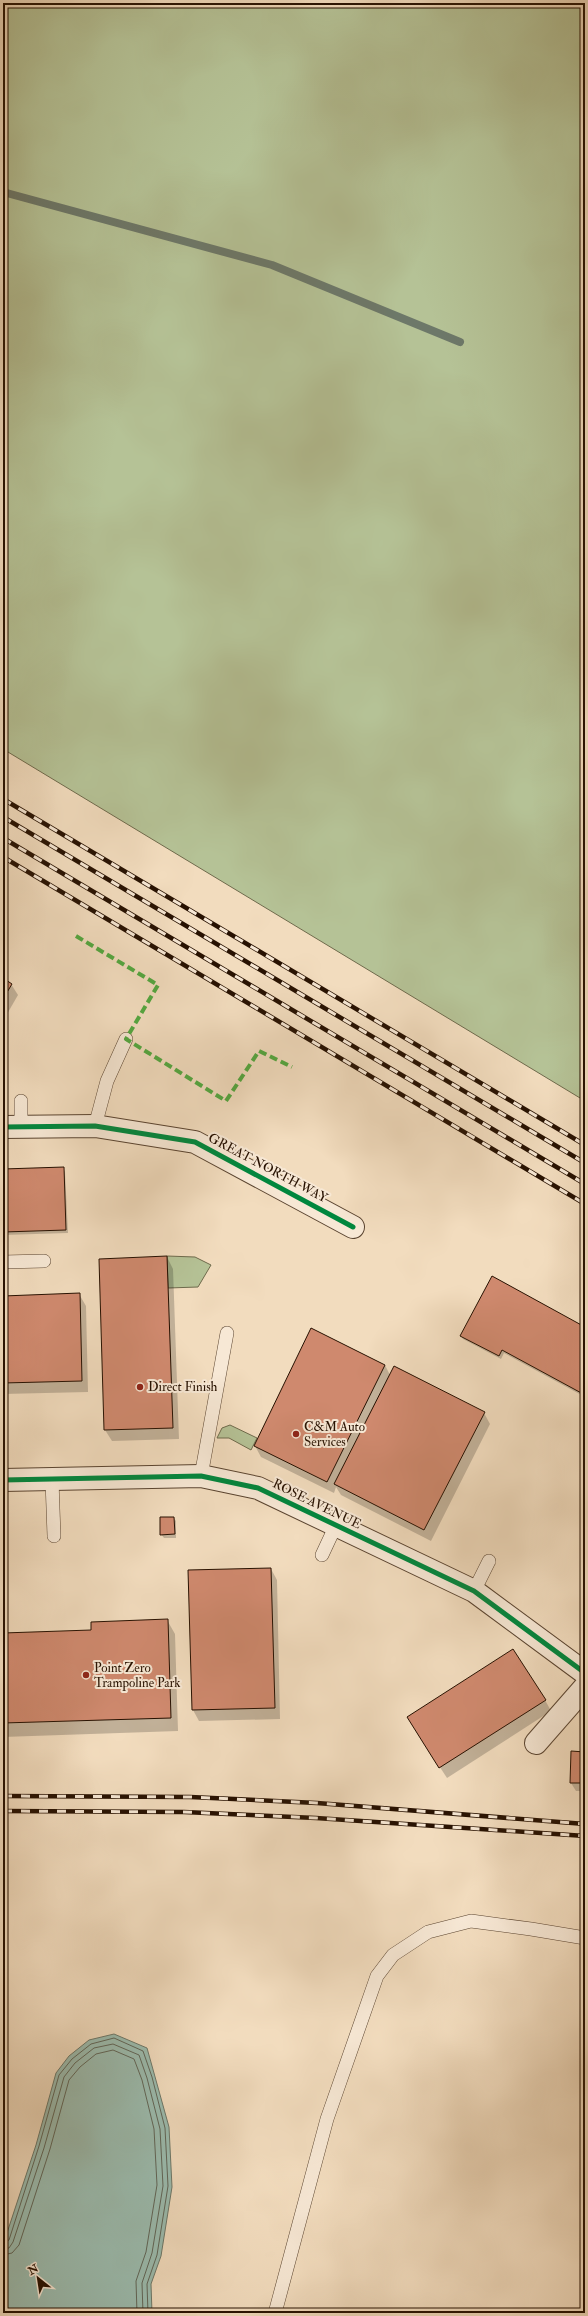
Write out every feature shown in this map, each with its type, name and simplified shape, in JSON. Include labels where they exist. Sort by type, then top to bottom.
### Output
[{"type":"street","name":"GREAT NORTH WAY","points":[[12,1127],[95,1126],[195,1142],[353,1226]]},
{"type":"street","name":"ROSE AVENUE","points":[[3,1480],[201,1476],[258,1488],[474,1591],[585,1673]]},
{"type":"street","points":[[536,1743],[585,1687]]},
{"type":"lane","points":[[95,1126],[107,1081],[126,1039]]},
{"type":"lane","points":[[12,1127],[21,1101]]},
{"type":"lane","points":[[3,1262],[44,1262]]},
{"type":"lane","points":[[201,1476],[227,1333]]},
{"type":"lane","points":[[52,1480],[54,1536]]},
{"type":"lane","points":[[322,1555],[336,1525]]},
{"type":"lane","points":[[474,1591],[489,1561]]},
{"type":"lane","points":[[274,2313],[327,2119],[377,1976],[393,1955],[428,1932],[471,1921],[585,1938]]},
{"type":"green space","points":[[3,3],[585,3],[585,1101],[3,749]]},
{"type":"green space","points":[[167,1256],[195,1257],[211,1265],[198,1287],[168,1288]]},
{"type":"green space","points":[[230,1425],[257,1438],[251,1450],[229,1438],[217,1438],[222,1428]]},
{"type":"water","points":[[114,2034],[147,2048],[169,2127],[172,2187],[161,2256],[151,2284],[152,2313],[3,2313],[3,2245],[36,2145],[56,2073],[69,2056],[89,2040]]},
{"type":"building","points":[[3,978],[12,984],[3,999]]},
{"type":"building","points":[[64,1167],[66,1230],[3,1232],[3,1169]]},
{"type":"building","points":[[167,1256],[173,1428],[104,1430],[99,1259]]},
{"type":"building","points":[[492,1276],[585,1327],[585,1395],[502,1350],[499,1356],[460,1336]]},
{"type":"building","points":[[80,1293],[82,1381],[3,1383],[3,1296]]},
{"type":"building","points":[[311,1328],[385,1365],[327,1482],[254,1446]]},
{"type":"building","points":[[394,1366],[485,1412],[424,1530],[334,1484]]},
{"type":"building","points":[[160,1517],[174,1517],[175,1534],[160,1535]]},
{"type":"building","points":[[271,1568],[275,1708],[192,1710],[188,1570]]},
{"type":"building","name":"Point Zero Trampoline Park","points":[[168,1619],[171,1718],[3,1723],[3,1633],[91,1630],[91,1622]]},
{"type":"building","points":[[513,1649],[546,1700],[439,1768],[407,1717]]},
{"type":"building","points":[[571,1751],[585,1752],[585,1783],[570,1783]]},
{"type":"waterway","points":[[3,192],[272,265],[460,342]]},
{"type":"railway","points":[[3,799],[585,1145]]},
{"type":"railway","points":[[3,817],[585,1163]]},
{"type":"railway","points":[[3,838],[585,1184]]},
{"type":"railway","points":[[3,857],[585,1204]]},
{"type":"railway","points":[[3,1796],[190,1797],[317,1803],[585,1824]]},
{"type":"railway","points":[[3,1811],[184,1812],[316,1818],[585,1836]]},
{"type":"marked path","points":[[76,936],[158,985],[126,1039],[226,1101],[259,1051],[292,1067]]},
{"type":"cycle path","points":[[3,1127],[95,1126],[195,1142],[353,1227]]},
{"type":"cycle path","points":[[3,1480],[201,1476],[258,1488],[474,1591],[585,1673]]},
{"type":"place","name":"Direct Finish","points":[[140,1387]]},
{"type":"place","name":"C&M Auto Services","points":[[296,1434]]},
{"type":"place","name":"Point Zero Trampoline Park","points":[[86,1675]]}]
